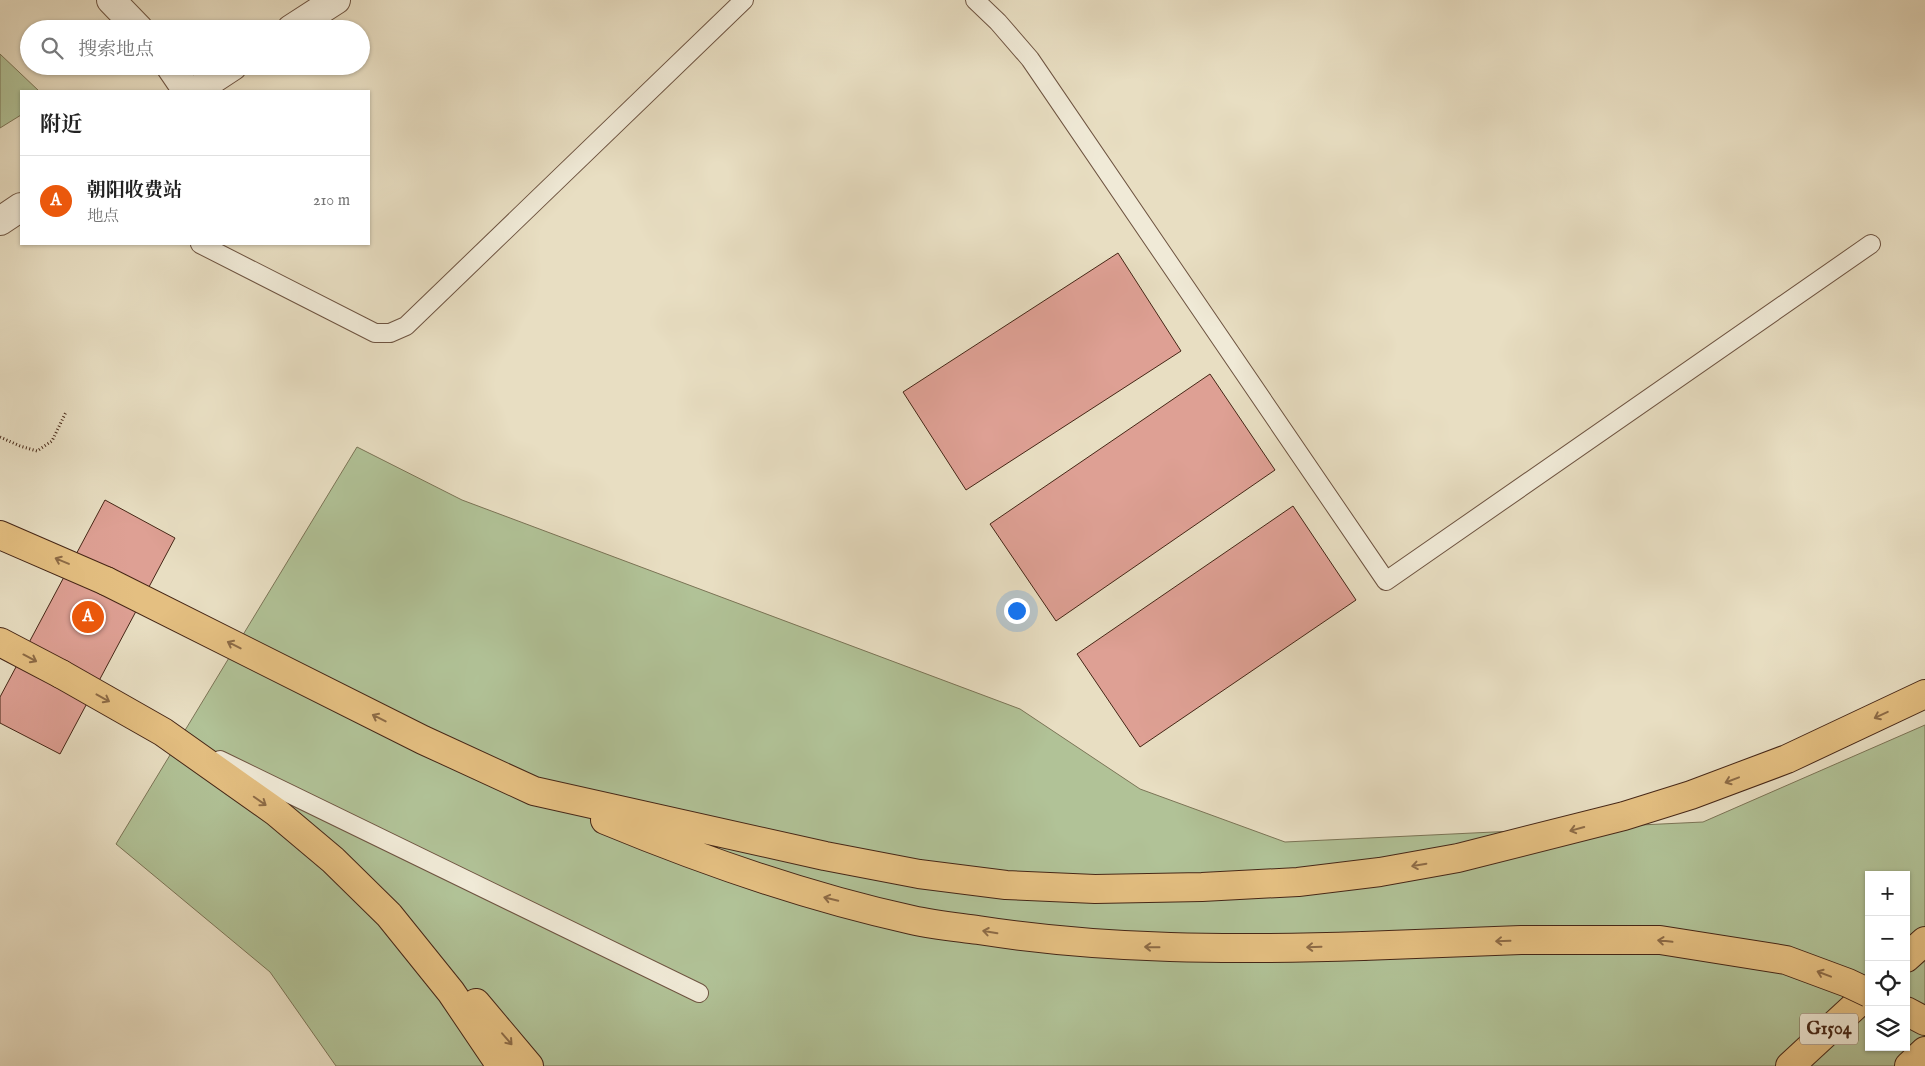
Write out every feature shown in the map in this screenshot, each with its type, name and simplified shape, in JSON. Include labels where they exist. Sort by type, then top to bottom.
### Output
[{"type":"highway","points":[[0,535],[106,581],[422,740],[534,791],[680,851],[816,895],[914,920],[1027,938],[1132,946],[1249,949],[1521,940],[1660,940],[1786,960],[1865,991]]},
{"type":"highway","points":[[0,642],[163,732],[276,812],[333,860],[460,984],[529,1066]]},
{"type":"highway","points":[[534,791],[919,874],[1006,885],[1095,889],[1202,887],[1298,882],[1380,872],[1458,858],[1624,816],[1691,795],[1787,759],[1925,694]]},
{"type":"highway","points":[[389,915],[451,992],[501,1066]]},
{"type":"highway","points":[[1910,954],[1925,941]]},
{"type":"highway","name":"G1504","points":[[1790,1066],[1865,997]]},
{"type":"highway","points":[[1910,1013],[1925,1021]]},
{"type":"highway","points":[[1909,1066],[1925,1052]]},
{"type":"street","points":[[111,0],[130,20]]},
{"type":"street","points":[[305,20],[336,0]]},
{"type":"street","points":[[176,75],[186,90]]},
{"type":"street","points":[[197,90],[219,75]]},
{"type":"street","points":[[0,221],[20,208]]},
{"type":"lane","points":[[202,245],[375,333],[390,333],[406,326],[744,0]]},
{"type":"lane","points":[[975,0],[998,22],[1030,59],[1386,581],[1871,244]]},
{"type":"lane","points":[[163,732],[699,993]]},
{"type":"path","points":[[0,436],[20,446],[37,451],[52,441],[66,412]]},
{"type":"green space","points":[[0,54],[38,90],[20,90],[20,116],[0,128]]},
{"type":"green space","points":[[357,447],[462,500],[1020,709],[1140,789],[1285,842],[1703,822],[1925,725],[1925,1066],[336,1066],[270,972],[116,844]]},
{"type":"building","points":[[1118,253],[1181,351],[966,490],[903,392]]},
{"type":"building","points":[[1210,374],[1275,470],[1056,621],[990,524]]},
{"type":"building","points":[[105,500],[175,538],[60,754],[0,723],[0,697]]},
{"type":"building","points":[[1293,506],[1356,600],[1140,747],[1077,654]]},
{"type":"place","name":"朝阳收费站","points":[[88,617]]}]
